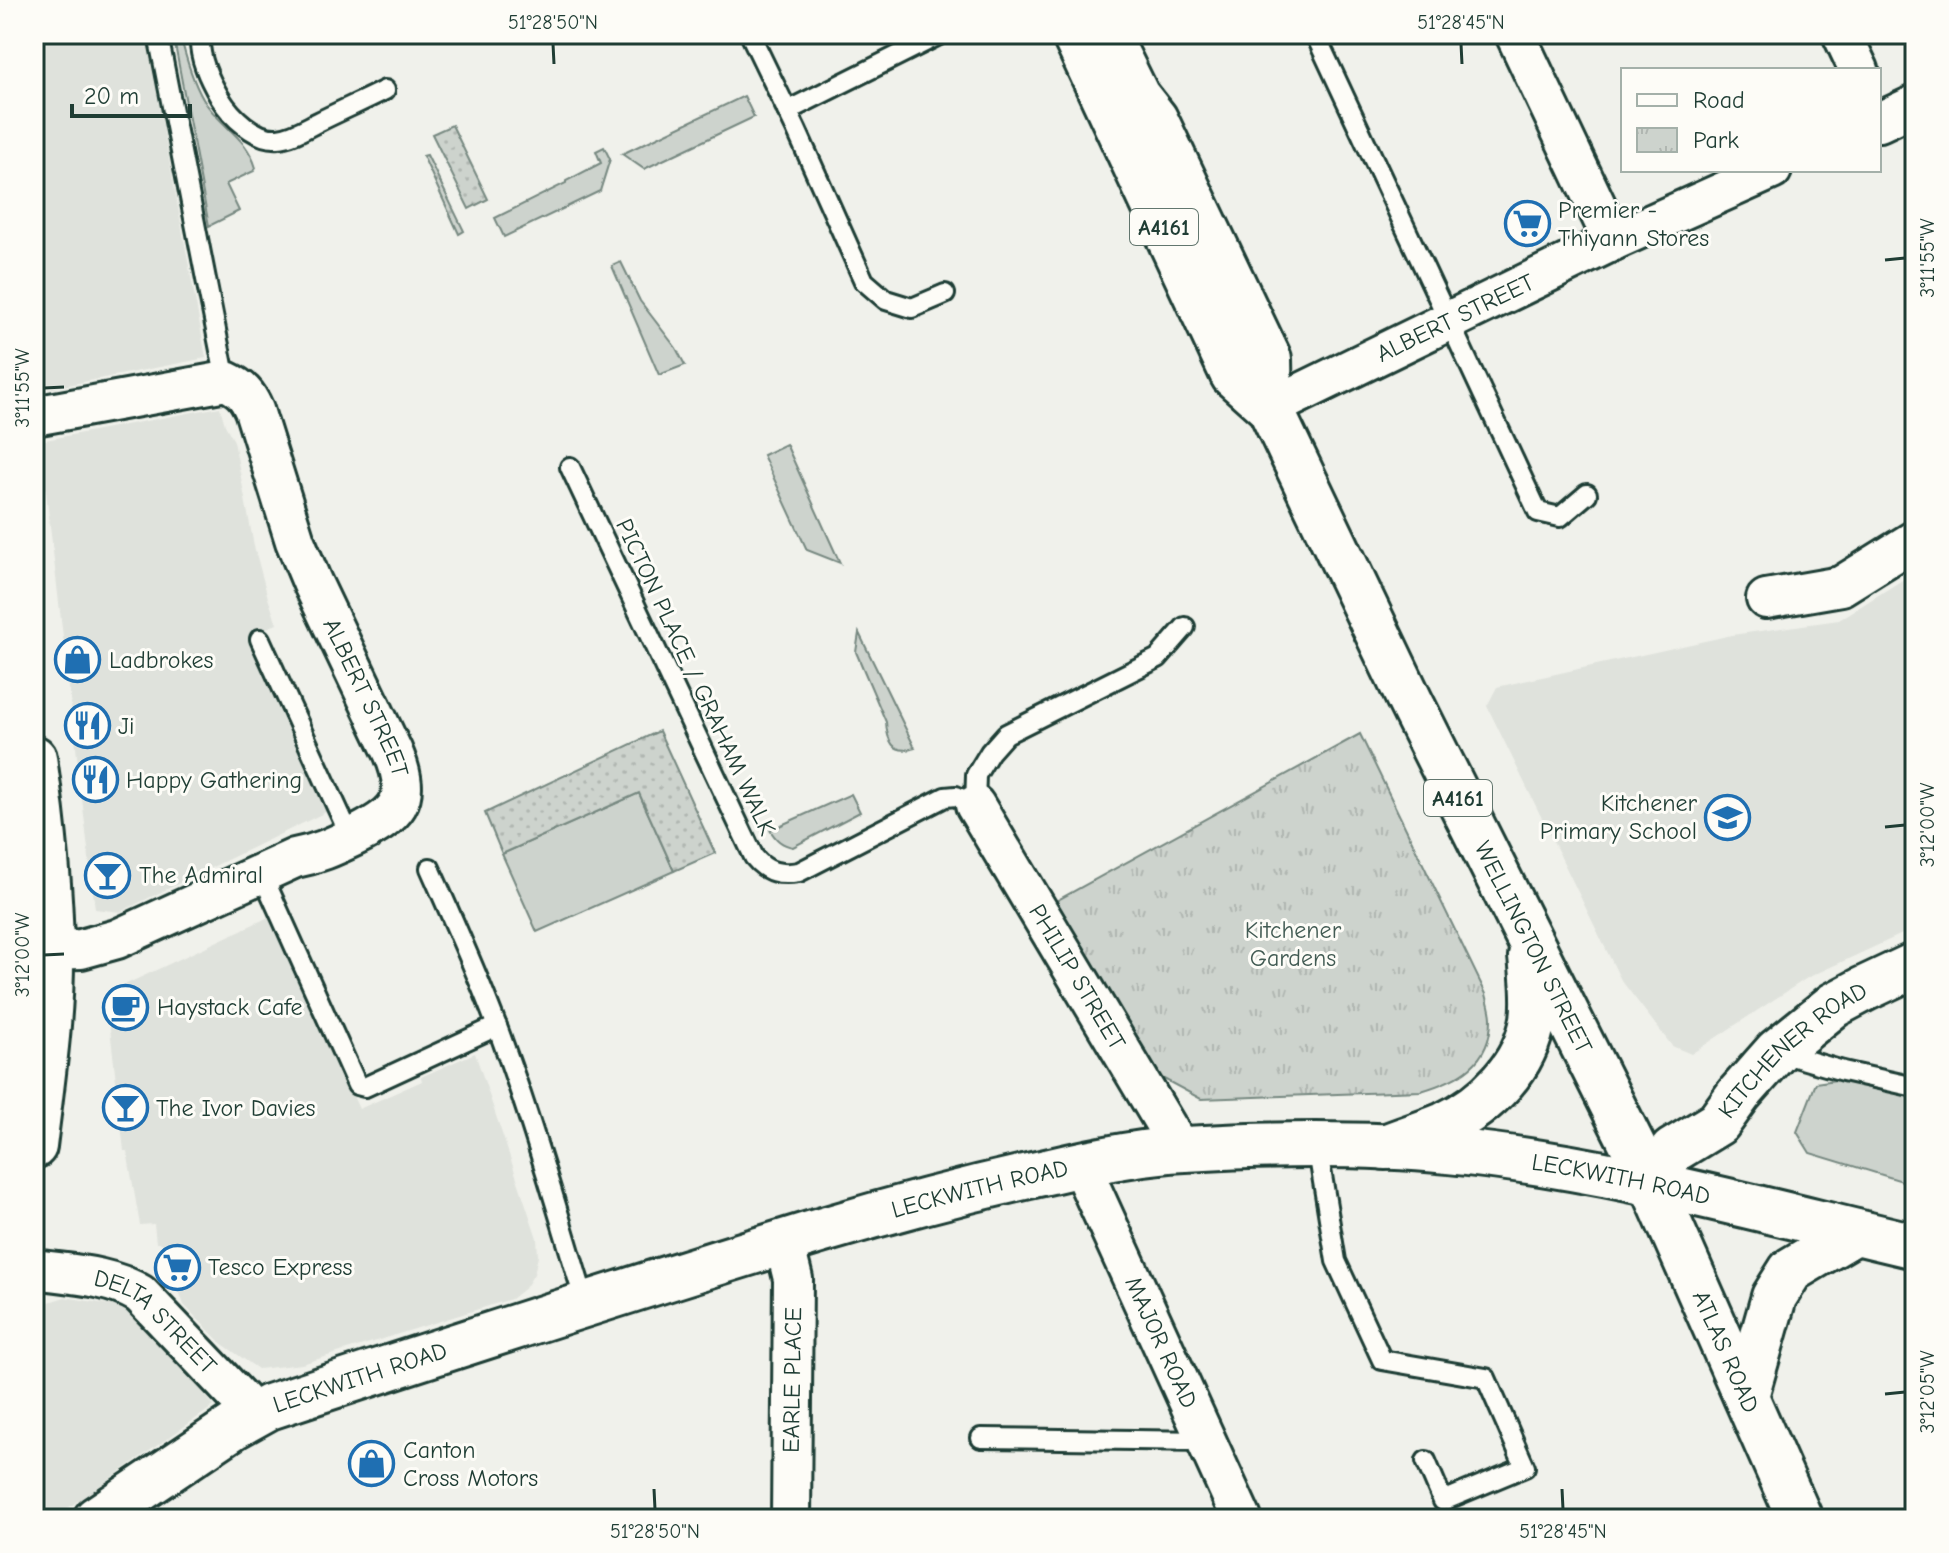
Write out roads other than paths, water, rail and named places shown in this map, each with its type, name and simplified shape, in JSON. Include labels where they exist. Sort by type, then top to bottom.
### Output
[{"type":"main road","name":"WELLINGTON STREET","points":[[1074,34],[1233,375],[1270,408],[1410,701],[1652,1184]]},
{"type":"main road","name":"WELLINGTON STREET","points":[[1107,34],[1137,96],[1155,119],[1269,359],[1270,408]]},
{"type":"main road","points":[[34,758],[41,811],[40,878],[51,950],[47,1049],[34,1146]]},
{"type":"main road","points":[[1385,1147],[1444,1125],[1470,1110],[1493,1091],[1519,1062],[1533,1020],[1534,987],[1529,941]]},
{"type":"main road","name":"KITCHENER ROAD","points":[[1652,1184],[1672,1151],[1718,1123],[1777,1051],[1834,1005],[1915,965]]},
{"type":"main road","name":"LECKWITH ROAD","points":[[96,1519],[269,1407],[784,1242],[919,1202],[1080,1164],[1180,1149],[1317,1145],[1447,1151],[1504,1157],[1652,1184],[1915,1246]]},
{"type":"main road","name":"ATLAS ROAD","points":[[1652,1184],[1800,1519]]},
{"type":"main road","points":[[1746,1396],[1774,1297],[1791,1270],[1855,1232]]},
{"type":"street","points":[[1515,34],[1613,241]]},
{"type":"street","points":[[1842,34],[1858,68]]},
{"type":"street","name":"ALBERT STREET","points":[[1270,408],[1613,241],[1768,172]]},
{"type":"street","name":"ALBERT STREET","points":[[51,950],[81,949],[117,939],[261,872],[295,858],[317,854],[376,826],[391,815],[400,800],[403,783],[400,767],[295,541],[249,398],[240,387],[226,381]]},
{"type":"street","points":[[34,416],[226,381]]},
{"type":"street","points":[[1766,599],[1841,586],[1915,540]]},
{"type":"street","name":"PHILIP STREET","points":[[975,805],[1180,1149]]},
{"type":"street","name":"MAJOR ROAD","points":[[1080,1164],[1242,1519]]},
{"type":"street","name":"EARLE PLACE","points":[[784,1242],[793,1279],[791,1519]]},
{"type":"street","name":"DELTA STREET","points":[[34,1269],[113,1281],[140,1294],[241,1400],[252,1416]]},
{"type":"lane","points":[[200,34],[202,58],[211,83],[224,105],[259,135],[277,139],[295,134],[385,90]]},
{"type":"lane","points":[[750,34],[864,281],[886,300],[912,308],[945,294]]},
{"type":"lane","points":[[787,111],[941,34]]},
{"type":"lane","points":[[1315,34],[1538,512],[1560,517],[1587,494]]},
{"type":"lane","points":[[158,35],[226,381]]},
{"type":"lane","name":"PICTON PLACE / GRAHAM WALK","points":[[570,467],[754,857],[762,866],[780,875],[799,872],[945,797],[956,796],[975,805]]},
{"type":"lane","points":[[975,805],[976,775],[1006,734],[1158,658],[1185,627]]},
{"type":"lane","points":[[260,639],[351,838]]},
{"type":"lane","points":[[430,868],[497,1026],[586,1305]]},
{"type":"lane","points":[[261,872],[357,1085],[365,1087],[497,1026]]},
{"type":"lane","points":[[1777,1051],[1843,1071],[1915,1087]]},
{"type":"lane","points":[[1317,1145],[1336,1261],[1382,1360],[1486,1378],[1525,1467],[1443,1501],[1426,1461]]},
{"type":"lane","points":[[981,1438],[1206,1441]]},
{"type":"place","name":"Premier - Thiyann Stores","points":[[1527,224]]},
{"type":"place","name":"Ladbrokes","points":[[78,660]]},
{"type":"place","name":"Ji","points":[[87,726]]},
{"type":"place","name":"Happy Gathering","points":[[95,780]]},
{"type":"place","name":"Kitchener Primary School","points":[[1728,817]]},
{"type":"place","name":"The Admiral","points":[[108,875]]},
{"type":"place","name":"Haystack Cafe","points":[[126,1007]]},
{"type":"place","name":"The Ivor Davies","points":[[125,1108]]},
{"type":"place","name":"Tesco Express","points":[[177,1267]]},
{"type":"place","name":"Canton Cross Motors","points":[[372,1464]]},
{"type":"park label","name":"Kitchener Gardens","points":[[1293,944]]}]
